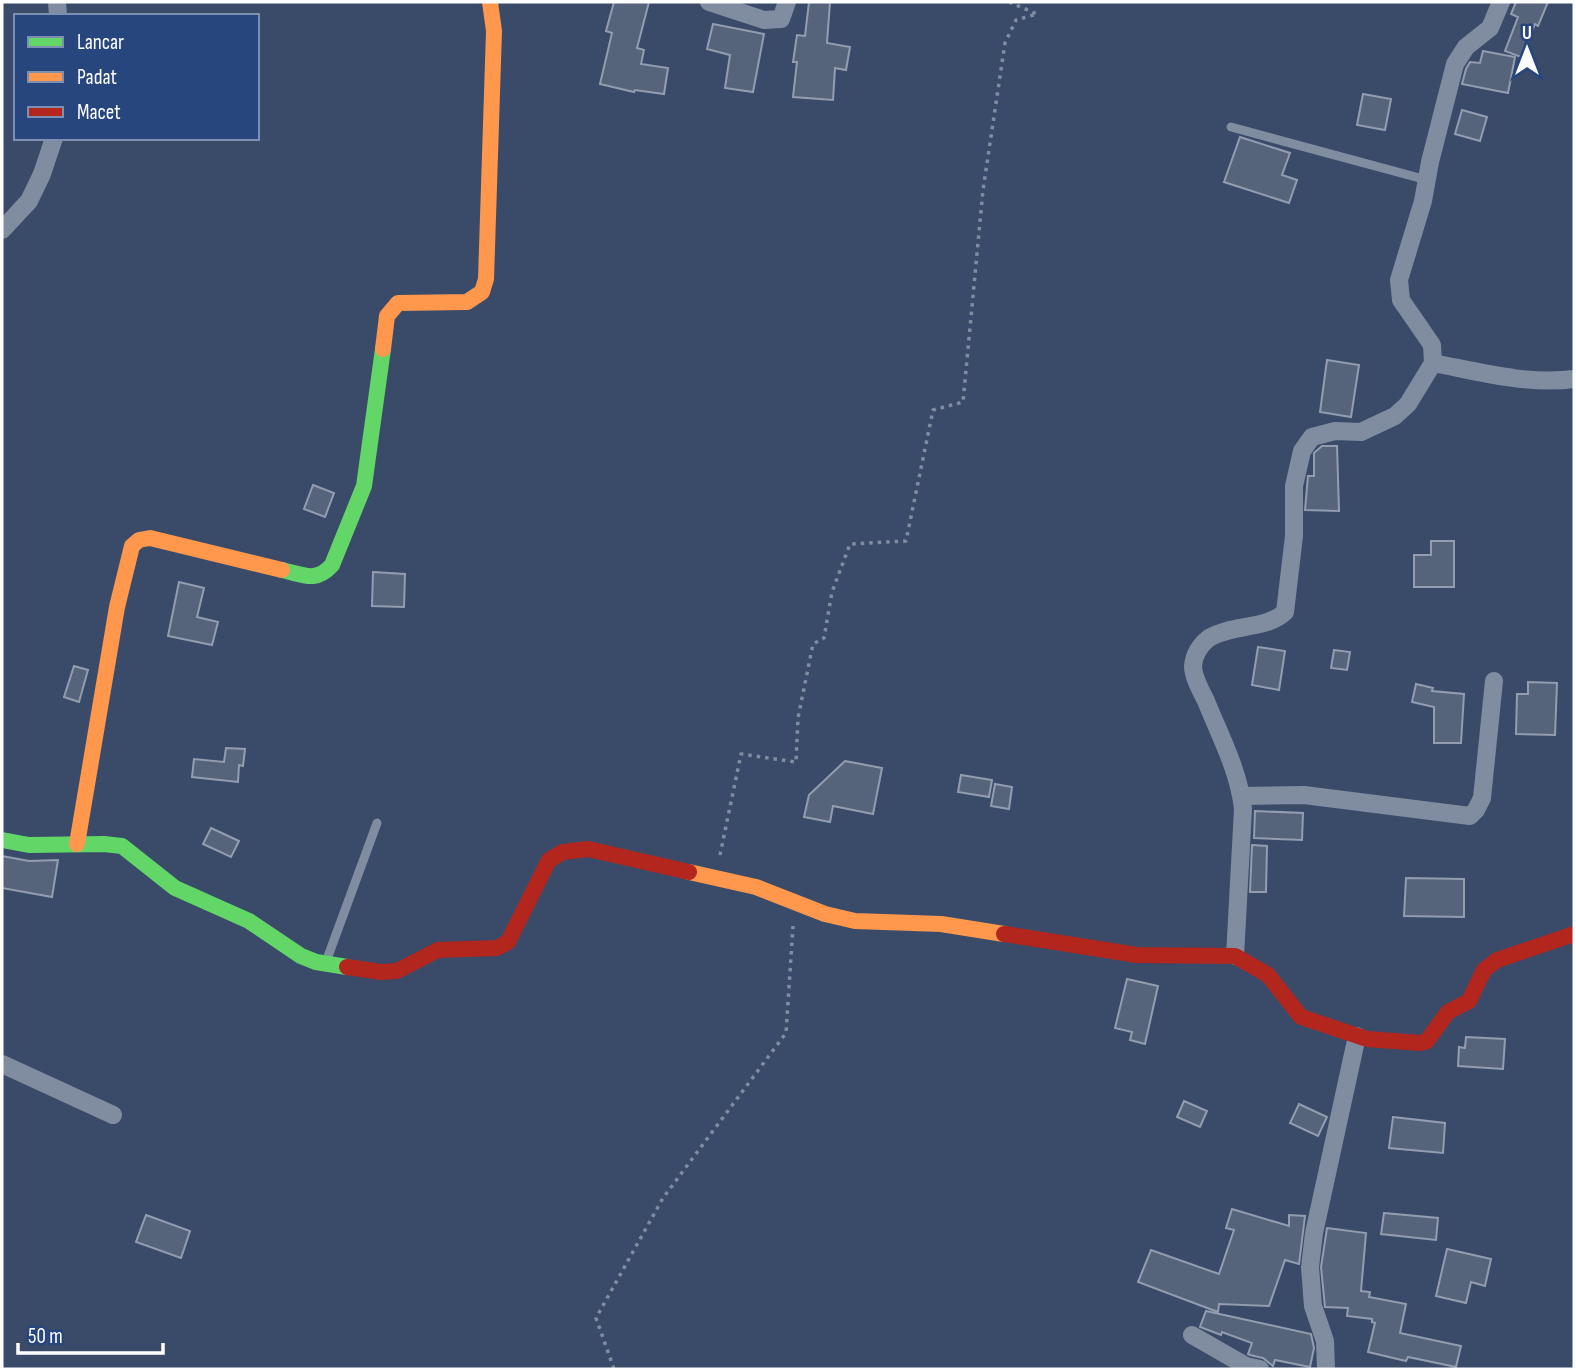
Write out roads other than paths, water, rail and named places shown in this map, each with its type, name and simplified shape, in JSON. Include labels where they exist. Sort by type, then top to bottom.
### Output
[{"type":"street","points":[[77,844],[117,607],[132,546],[139,540],[150,538],[310,576],[323,575],[332,565],[364,486],[387,316],[398,303],[467,302],[482,292],[486,279],[494,31],[490,2]]},
{"type":"street","points":[[709,2],[765,20],[780,19],[787,2]]},
{"type":"street","points":[[1235,956],[1242,796],[1237,776],[1194,674],[1196,653],[1209,638],[1228,630],[1275,620],[1286,612],[1294,536],[1294,485],[1302,451],[1312,438],[1335,431],[1361,432],[1395,416],[1408,404],[1433,363],[1432,345],[1405,308],[1399,288],[1455,64],[1466,47],[1490,28],[1501,2]]},
{"type":"street","points":[[2,230],[29,201],[53,140]]},
{"type":"street","points":[[1433,363],[1501,376],[1552,382],[1574,379]]},
{"type":"street","points":[[1242,796],[1304,795],[1470,816],[1482,797],[1494,681]]},
{"type":"street","points":[[2,840],[29,845],[122,846],[175,888],[249,921],[301,956],[325,964],[381,972],[397,971],[438,950],[497,948],[508,942],[550,860],[569,848],[588,849],[774,893],[825,915],[855,920],[941,924],[1137,955],[1235,956],[1268,975],[1301,1017],[1367,1039],[1420,1043],[1427,1041],[1448,1012],[1469,1001],[1484,970],[1497,960],[1574,933]]},
{"type":"street","points":[[1326,1369],[1325,1340],[1313,1306],[1310,1266],[1314,1233],[1357,1035]]},
{"type":"street","points":[[2,1064],[113,1115]]},
{"type":"street","points":[[1192,1335],[1246,1366],[1260,1369]]},
{"type":"lane","points":[[1231,127],[1427,180]]},
{"type":"lane","points":[[325,964],[377,823]]}]
